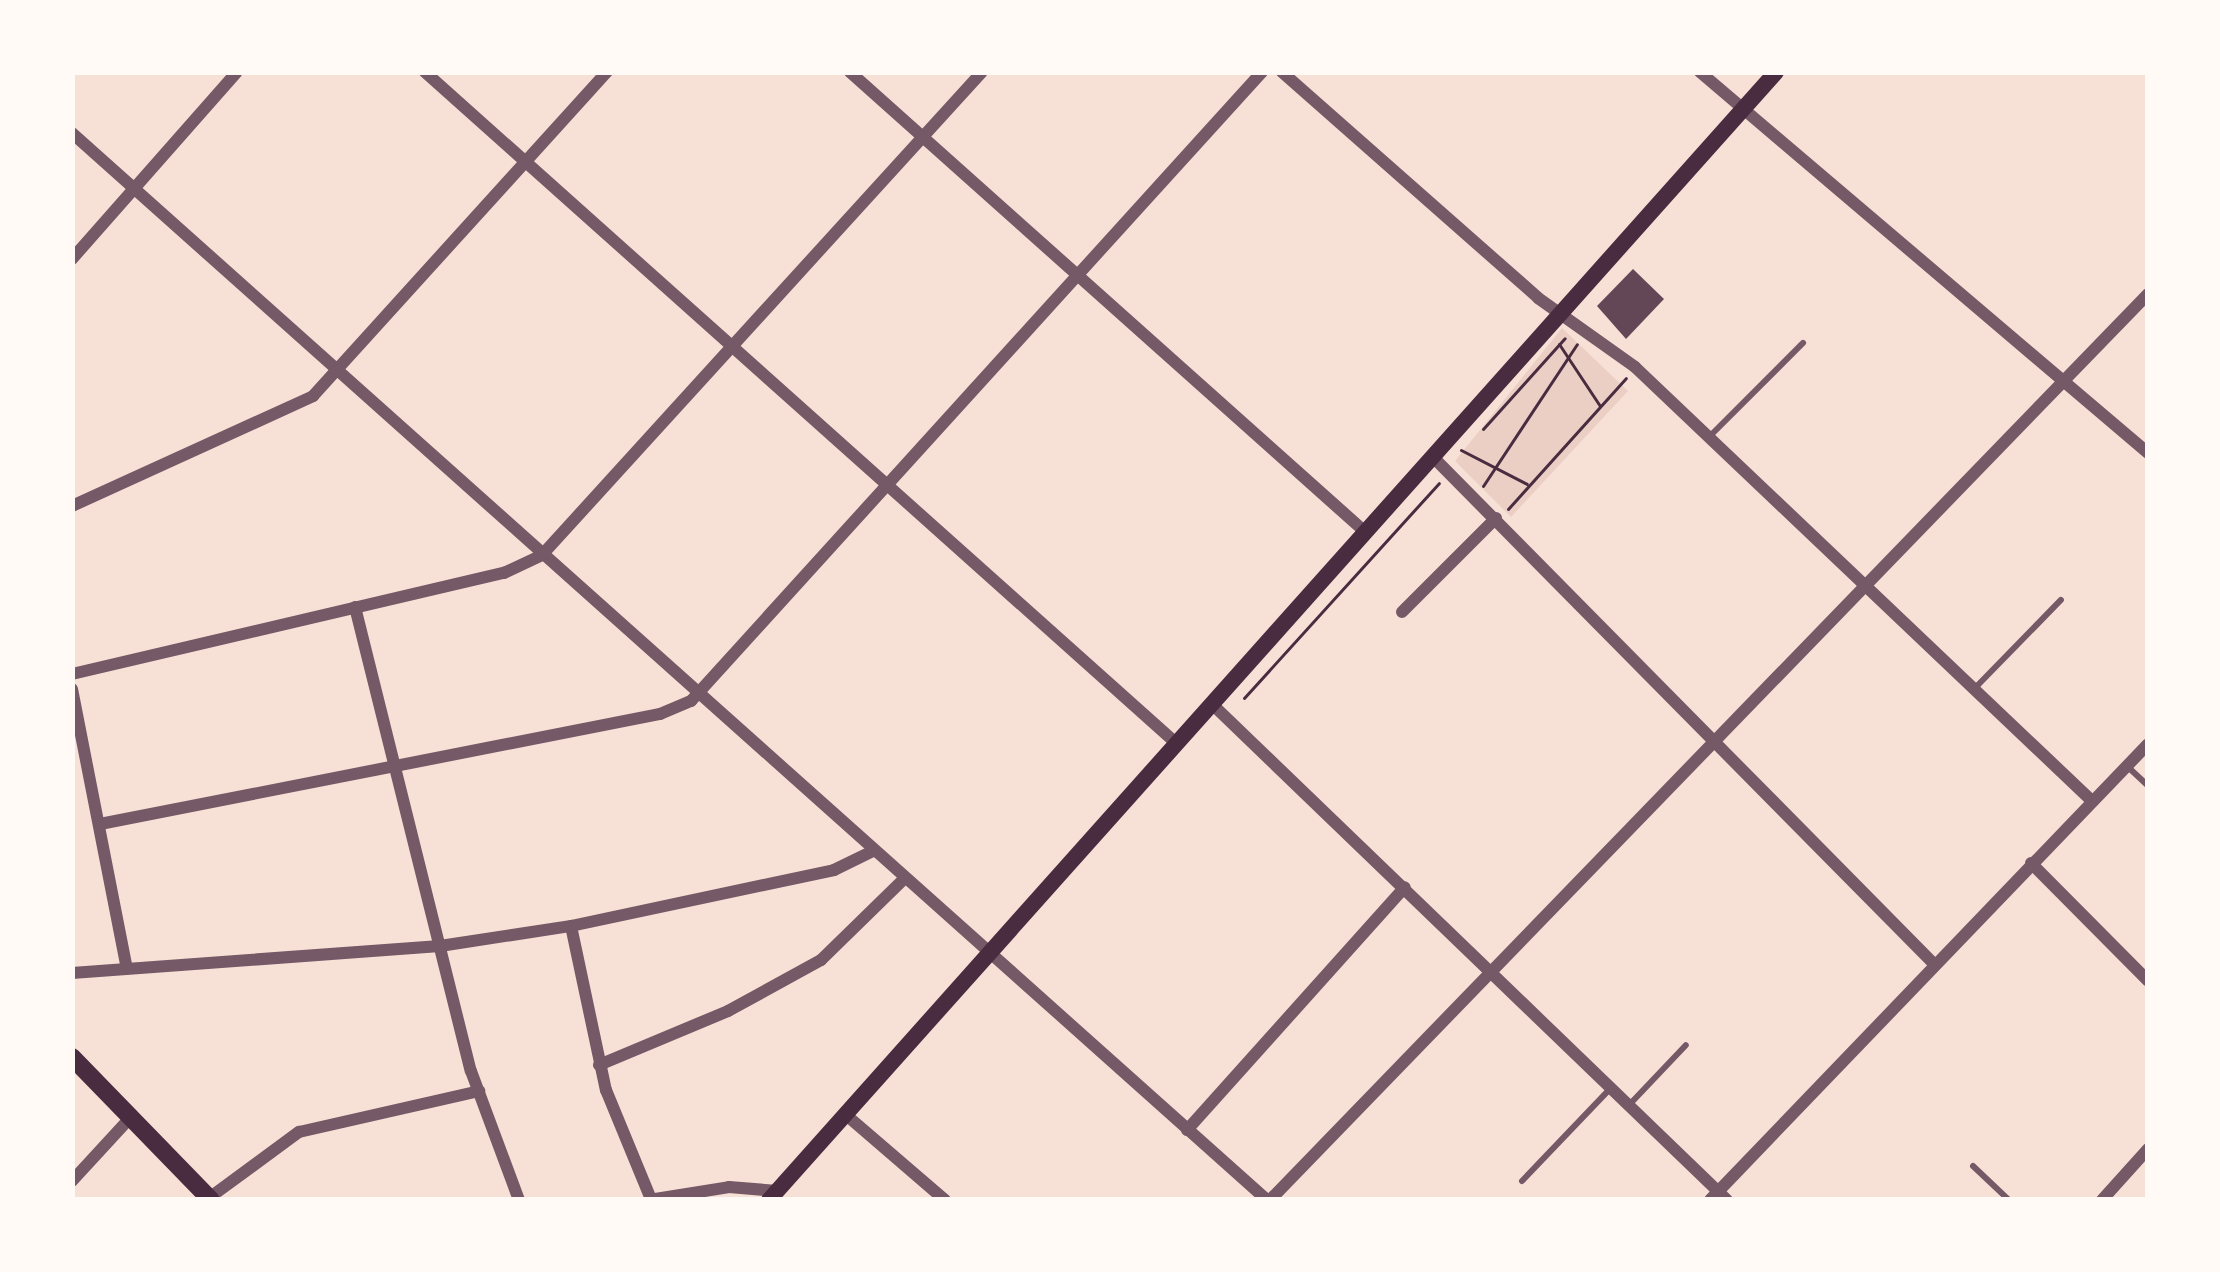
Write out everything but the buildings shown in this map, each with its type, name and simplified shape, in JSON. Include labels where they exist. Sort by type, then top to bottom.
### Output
[{"type":"main road","points":[[774,1195],[1432,456],[1455,445],[1542,332],[1776,72]]},
{"type":"main road","points":[[72,1057],[210,1199]]},
{"type":"street","points":[[72,259],[237,72]]},
{"type":"street","points":[[425,72],[891,483],[1176,743]]},
{"type":"street","points":[[72,506],[313,396],[607,72]]},
{"type":"street","points":[[850,72],[1364,532]]},
{"type":"street","points":[[72,674],[504,573],[542,556],[982,72]]},
{"type":"street","points":[[100,824],[660,714],[700,693],[1262,72]]},
{"type":"street","points":[[1282,72],[1560,312],[1635,368],[1864,591],[2092,800]]},
{"type":"street","points":[[1700,72],[2148,453]]},
{"type":"street","points":[[72,133],[700,693],[986,956],[1268,1200],[2148,294]]},
{"type":"street","points":[[1432,456],[1719,740],[1934,964]]},
{"type":"street","points":[[1402,612],[1496,518]]},
{"type":"street","points":[[356,607],[479,1091],[519,1200]]},
{"type":"street","points":[[72,688],[127,969]]},
{"type":"street","points":[[1213,704],[1492,968],[1719,1197],[1934,964],[2148,743]]},
{"type":"street","points":[[72,974],[440,946],[571,926],[833,870],[873,851]]},
{"type":"street","points":[[2030,863],[2148,981]]},
{"type":"street","points":[[599,1065],[728,1011],[821,960],[902,881]]},
{"type":"street","points":[[1187,1130],[1405,887]]},
{"type":"street","points":[[571,926],[599,1065],[649,1200],[729,1187],[774,1195]]},
{"type":"street","points":[[210,1199],[299,1132],[479,1091]]},
{"type":"street","points":[[845,1114],[946,1200]]},
{"type":"street","points":[[72,1181],[130,1118]]},
{"type":"street","points":[[2102,1200],[2148,1149]]},
{"type":"lane","points":[[1708,437],[1803,343]]},
{"type":"lane","points":[[1972,691],[2061,600]]},
{"type":"lane","points":[[2127,766],[2148,786]]},
{"type":"lane","points":[[1630,1104],[1686,1045]]},
{"type":"lane","points":[[1522,1181],[1612,1086]]},
{"type":"lane","points":[[1973,1166],[2009,1200]]},
{"type":"path","points":[[1244,698],[1452,472],[1455,445],[1582,324]]},
{"type":"path","points":[[1482,488],[1568,359],[1582,324]]},
{"type":"path","points":[[1542,332],[1560,345],[1600,406]]},
{"type":"path","points":[[1472,478],[1505,512],[1635,368]]},
{"type":"path","points":[[1455,445],[1529,485]]},
{"type":"shaded area","points":[[1562,328],[1628,391],[1511,517],[1455,461]]}]
